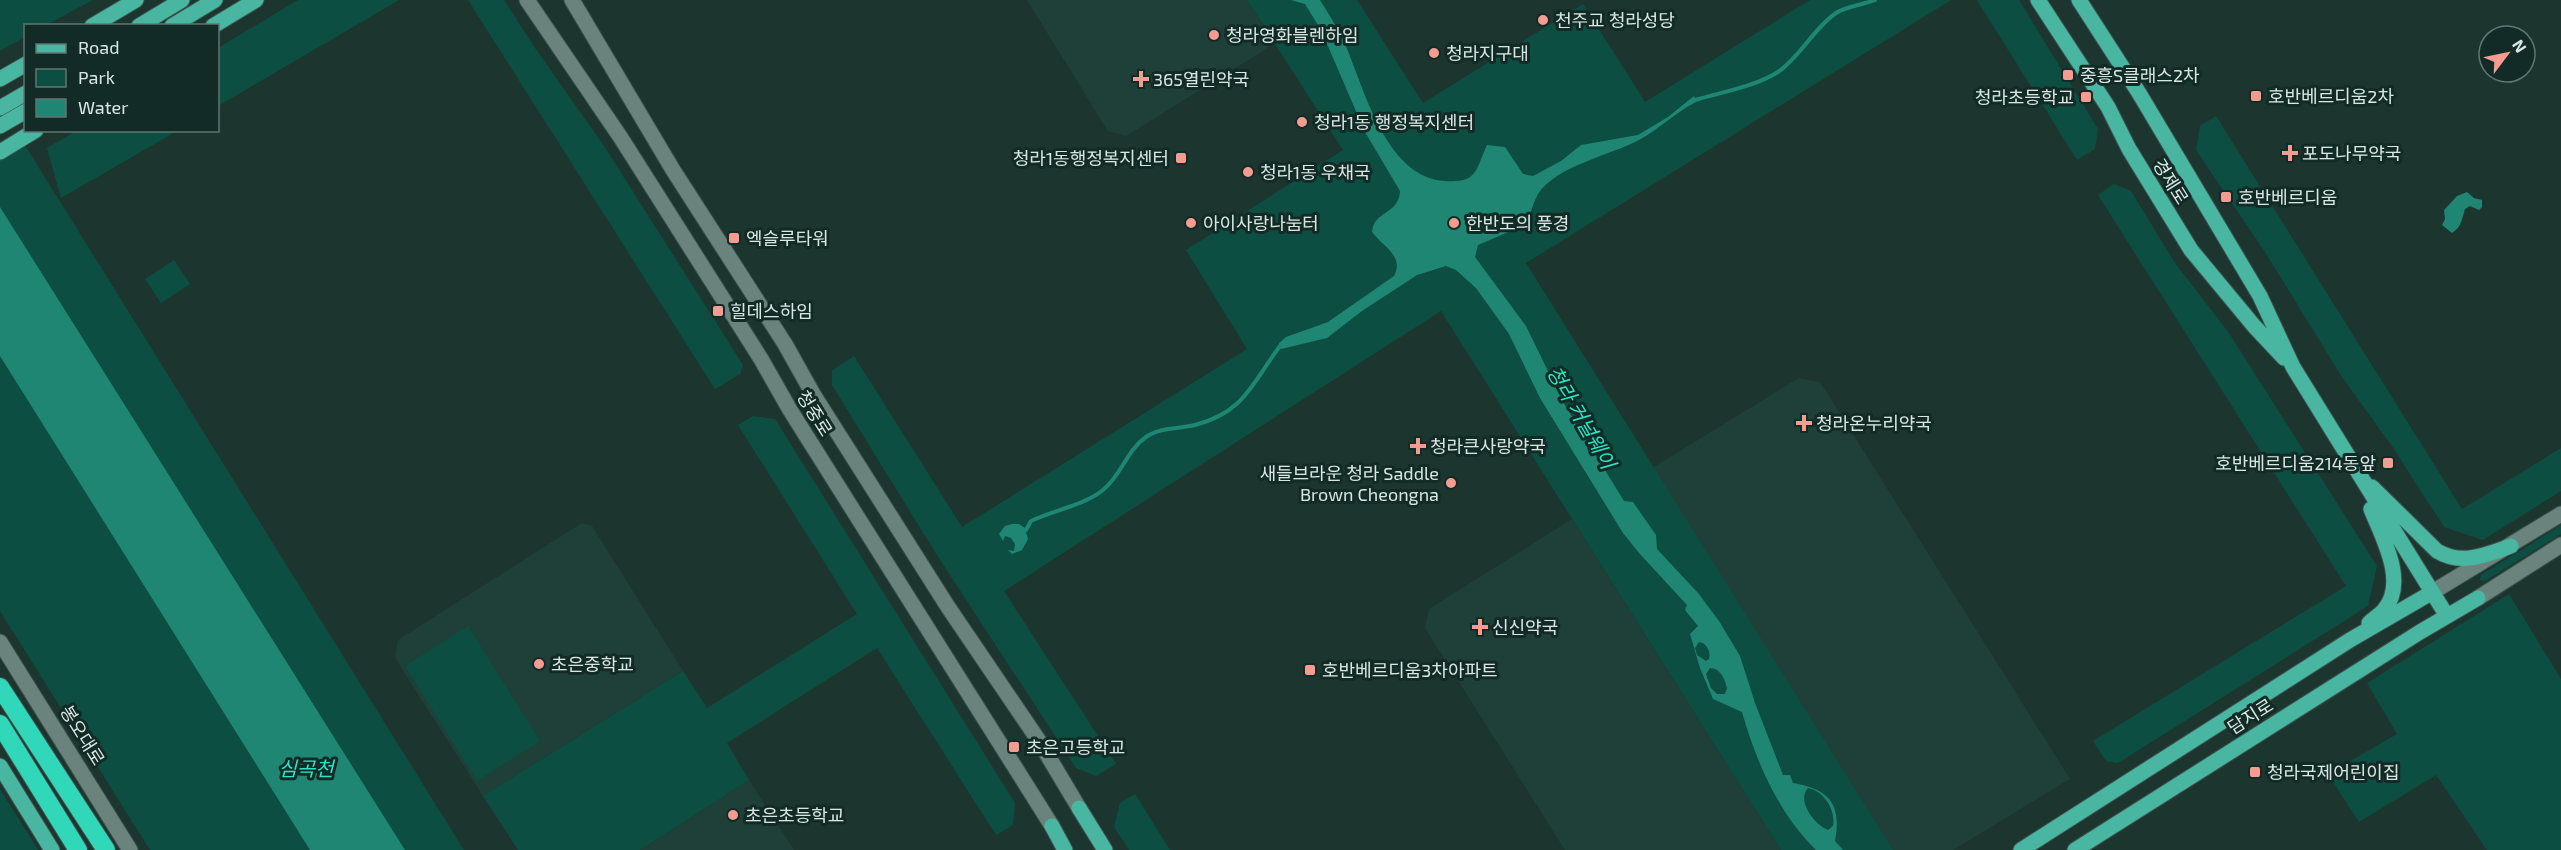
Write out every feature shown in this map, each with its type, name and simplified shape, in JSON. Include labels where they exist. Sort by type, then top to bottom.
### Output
[{"type":"highway","points":[[0,687],[106,850]]},
{"type":"highway","points":[[0,724],[78,850]]},
{"type":"main road","points":[[95,24],[136,0]]},
{"type":"main road","points":[[142,24],[182,0]]},
{"type":"main road","points":[[175,24],[215,0]]},
{"type":"main road","points":[[216,24],[256,0]]},
{"type":"main road","name":"경제로","points":[[2038,0],[2108,107],[2129,149],[2191,250],[2254,326],[2293,367]]},
{"type":"main road","name":"경제로","points":[[2079,0],[2138,92],[2260,296],[2293,367],[2356,473],[2446,616]]},
{"type":"main road","points":[[0,79],[24,65]]},
{"type":"main road","points":[[0,107],[24,94]]},
{"type":"main road","points":[[5,123],[24,112]]},
{"type":"main road","points":[[0,152],[33,132]]},
{"type":"main road","points":[[2356,473],[2437,551],[2448,558],[2467,560],[2511,546]]},
{"type":"main road","points":[[2350,640],[2384,610],[2390,598],[2394,579],[2383,540],[2356,473]]},
{"type":"main road","points":[[2021,850],[2350,640],[2431,593]]},
{"type":"main road","name":"담지로","points":[[2075,850],[2478,598]]},
{"type":"main road","points":[[0,766],[52,850]]},
{"type":"main road","name":"청중로","points":[[1079,808],[1105,850]]},
{"type":"main road","name":"청중로","points":[[1052,826],[1065,850]]},
{"type":"street","name":"청중로","points":[[527,0],[621,138],[761,359],[789,410],[1052,826]]},
{"type":"street","name":"청중로","points":[[572,0],[673,170],[785,344],[813,394],[948,607],[1033,732],[1079,808]]},
{"type":"street","points":[[2431,593],[2561,514]]},
{"type":"street","points":[[2478,598],[2561,545]]},
{"type":"street","name":"봉오대로","points":[[0,642],[130,850]]},
{"type":"shaded area","points":[[1027,0],[1247,0],[1274,44],[1126,136],[1108,131]]},
{"type":"shaded area","points":[[1799,378],[1820,382],[2070,779],[1953,850],[1892,850],[1652,468]]},
{"type":"shaded area","points":[[1572,519],[1781,850],[1565,850],[1425,628],[1429,609]]},
{"type":"shaded area","name":"초은중학교","points":[[582,523],[592,526],[683,671],[483,796],[395,658],[398,640]]},
{"type":"shaded area","name":"초은초등학교","points":[[749,780],[794,850],[640,850]]},
{"type":"green space","points":[[0,0],[93,0],[48,24],[24,24],[24,38],[0,51]]},
{"type":"green space","points":[[298,0],[399,0],[219,105],[219,47]]},
{"type":"green space","points":[[468,0],[504,0],[604,146],[743,365],[740,374],[715,389]]},
{"type":"green space","points":[[1247,0],[1357,0],[1423,103],[1583,4],[1645,102],[1810,0],[1951,0],[1526,263],[1893,850],[1781,850],[1441,311],[1004,591],[1116,764],[1096,776],[1076,768],[935,552],[832,385],[832,370],[854,356],[962,527],[1247,349],[1186,250],[1343,150]]},
{"type":"green space","points":[[1977,0],[2019,0],[2098,129],[2095,149],[2077,160]]},
{"type":"green space","points":[[2216,116],[2462,509],[2561,448],[2561,491],[2483,540],[2444,527],[2394,449],[2342,377],[2265,252],[2196,150],[2200,126]]},
{"type":"green space","points":[[74,132],[175,132],[61,198],[47,148]]},
{"type":"green space","points":[[21,139],[464,850],[150,850],[0,611],[0,155]]},
{"type":"green space","points":[[2114,184],[2131,191],[2175,263],[2229,333],[2377,566],[2368,606],[2118,763],[2106,761],[2093,741],[2346,586],[2098,195]]},
{"type":"green space","points":[[174,260],[190,284],[161,303],[145,279]]},
{"type":"green space","points":[[753,416],[775,419],[1015,803],[1013,825],[996,835],[877,648],[727,743],[749,780],[640,850],[518,850],[483,796],[683,671],[707,708],[857,614],[738,425]]},
{"type":"green space","points":[[2561,525],[2561,534],[2485,581],[2480,580],[2481,575]]},
{"type":"green space","points":[[2509,594],[2561,679],[2561,850],[2487,850],[2436,775],[2359,822],[2328,774],[2397,734],[2367,683]]},
{"type":"green space","points":[[468,626],[540,741],[477,781],[405,666]]},
{"type":"green space","points":[[0,789],[37,848],[38,850],[0,850]]},
{"type":"green space","points":[[1135,794],[1170,850],[1129,850],[1114,827],[1120,803]]},
{"type":"water","points":[[1291,0],[1320,0],[1327,11],[1345,44],[1369,106],[1392,148],[1407,165],[1425,176],[1445,181],[1464,180],[1474,174],[1487,145],[1505,147],[1523,174],[1533,176],[1561,161],[1581,145],[1638,135],[1668,117],[1694,96],[1696,102],[1639,140],[1570,169],[1546,184],[1538,194],[1527,224],[1478,245],[1475,257],[1526,326],[1563,402],[1624,501],[1633,502],[1656,535],[1657,549],[1698,593],[1719,621],[1740,656],[1755,703],[1783,775],[1790,775],[1793,783],[1816,789],[1830,800],[1836,817],[1835,841],[1843,850],[1816,850],[1790,820],[1770,786],[1754,749],[1742,712],[1713,699],[1700,668],[1690,634],[1698,626],[1685,610],[1687,605],[1623,533],[1540,398],[1509,334],[1476,288],[1456,270],[1446,266],[1417,275],[1362,311],[1327,338],[1281,349],[1279,343],[1286,337],[1328,322],[1394,276],[1397,269],[1395,257],[1372,232],[1377,220],[1399,199],[1400,191],[1365,132],[1321,30],[1305,4]],"holes":[[[1699,642],[1704,644],[1709,651],[1709,659],[1706,661],[1697,655],[1695,648]],[[1710,668],[1719,672],[1727,688],[1725,694],[1717,694],[1711,688],[1706,674]],[[1808,788],[1814,790],[1828,802],[1833,814],[1833,826],[1828,830],[1809,812],[1804,799]]]},
{"type":"water","points":[[2467,192],[2474,198],[2482,200],[2482,207],[2479,210],[2470,206],[2465,209],[2460,225],[2452,233],[2442,225],[2445,219],[2444,210],[2457,196]]},
{"type":"water","name":"심곡천","points":[[0,207],[405,850],[310,850],[0,356]]},
{"type":"water","points":[[1019,524],[1025,528],[1028,539],[1022,550],[1012,554],[1008,550],[1014,551],[1015,544],[1011,538],[1005,536],[1003,541],[999,534],[1005,526]]},
{"type":"waterway","points":[[1695,100],[1769,77],[1786,66],[1820,27],[1836,13],[1875,0]]},
{"type":"waterway","points":[[1026,530],[1031,521],[1077,504],[1103,490],[1115,478],[1139,442],[1151,434],[1195,425],[1225,412],[1246,394],[1280,346]]},
{"type":"place","name":"천주교 청라성당","points":[[1543,20]]},
{"type":"place","name":"청라영화블렌하임","points":[[1214,35]]},
{"type":"place","name":"청라지구대","points":[[1434,53]]},
{"type":"place","name":"중흥S클래스2차","points":[[2068,75]]},
{"type":"place","name":"365열린약국","points":[[1141,79]]},
{"type":"place","name":"호반베르디움2차","points":[[2256,96]]},
{"type":"place","name":"청라초등학교","points":[[2086,97]]},
{"type":"place","name":"청라1동 행정복지센터","points":[[1302,122]]},
{"type":"place","name":"포도나무약국","points":[[2290,153]]},
{"type":"place","name":"청라1동행정복지센터","points":[[1181,158]]},
{"type":"place","name":"청라1동 우채국","points":[[1248,172]]},
{"type":"place","name":"호반베르디움","points":[[2226,197]]},
{"type":"place","name":"아이사랑나눔터","points":[[1191,223]]},
{"type":"place","name":"한반도의 풍경","points":[[1454,223]]},
{"type":"place","name":"엑슬루타워","points":[[734,238]]},
{"type":"place","name":"힐데스하임","points":[[718,311]]},
{"type":"place","name":"청라온누리약국","points":[[1804,423]]},
{"type":"place","name":"청라큰사랑약국","points":[[1418,446]]},
{"type":"place","name":"호반베르디움214동앞","points":[[2388,463]]},
{"type":"place","name":"새들브라운 청라 Saddle Brown Cheongna","points":[[1451,483]]},
{"type":"place","name":"신신약국","points":[[1480,627]]},
{"type":"place","name":"초은중학교","points":[[539,664]]},
{"type":"place","name":"호반베르디움3차아파트","points":[[1310,670]]},
{"type":"place","name":"초은고등학교","points":[[1014,747]]},
{"type":"place","name":"청라국제어린이집","points":[[2255,772]]},
{"type":"place","name":"초은초등학교","points":[[733,815]]},
{"type":"water label","name":"청라 커널웨이","points":[[1582,417]]}]
